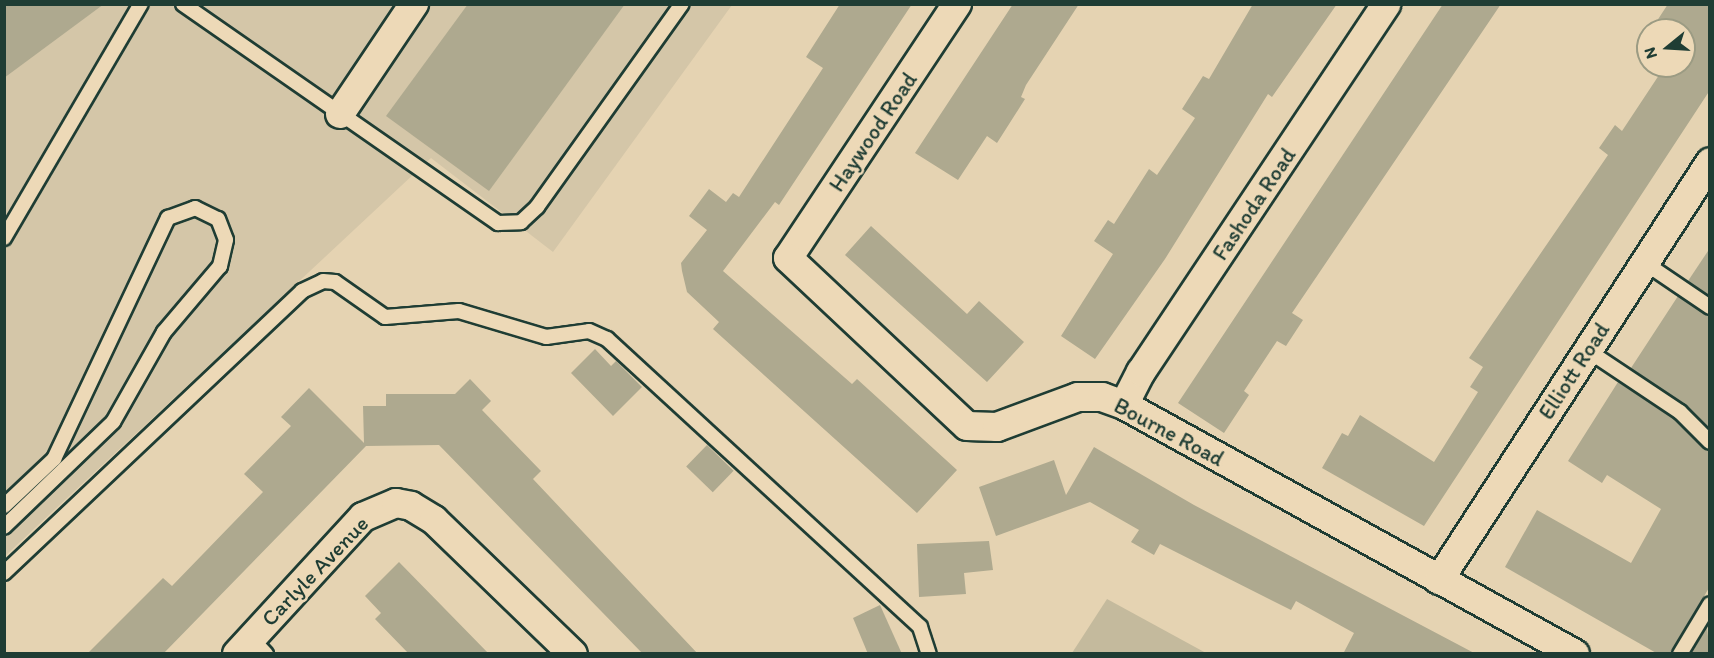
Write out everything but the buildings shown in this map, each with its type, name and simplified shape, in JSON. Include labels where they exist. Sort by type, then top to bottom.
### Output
[{"type":"street","points":[[340,114],[414,4]]},
{"type":"street","name":"Haywood Road","points":[[788,258],[957,4]]},
{"type":"street","name":"Fashoda Road","points":[[1124,405],[1142,372],[1386,4]]},
{"type":"street","name":"Elliott Road","points":[[1439,580],[1710,162]]},
{"type":"street","name":"Bourne Road","points":[[788,258],[967,426],[997,427],[1078,397],[1102,397],[1124,405],[1575,654]]},
{"type":"street","name":"Carlyle Avenue","points":[[251,648],[363,517],[396,503],[434,520],[573,654]]},
{"type":"lane","points":[[5,242],[141,4]]},
{"type":"lane","points":[[183,4],[498,223],[520,222],[537,207],[682,4]]},
{"type":"lane","points":[[4,506],[54,459],[168,218],[195,208],[218,219],[225,240],[220,266],[164,332],[113,422],[4,527]]},
{"type":"lane","points":[[1645,263],[1710,307]]},
{"type":"lane","points":[[4,573],[302,291],[323,281],[334,282],[385,317],[459,311],[546,337],[589,331],[608,339],[920,627],[929,654]]},
{"type":"lane","points":[[1587,350],[1680,412],[1710,442]]},
{"type":"lane","points":[[1680,654],[1710,604]]},
{"type":"shaded area","points":[[5,5],[732,5],[553,252],[431,158],[5,556]]},
{"type":"shaded area","points":[[1107,599],[1206,653],[1072,653]]}]
